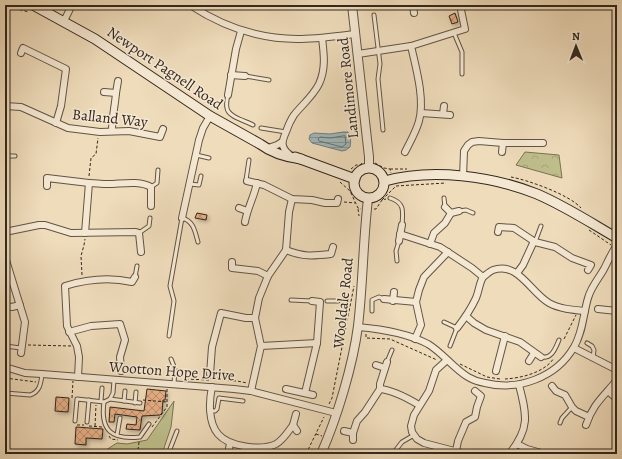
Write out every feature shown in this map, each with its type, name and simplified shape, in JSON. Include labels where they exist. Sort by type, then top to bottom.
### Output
[{"type":"main road","name":"Newport Pagnell Road","points":[[33,5],[95,39],[210,116],[260,144],[267,150],[288,157],[301,159]]},
{"type":"main road","name":"Newport Pagnell Road","points":[[260,144],[351,178]]},
{"type":"main road","points":[[390,182],[369,165],[351,178],[358,194],[368,199],[379,196],[385,186],[390,182],[410,175],[431,174],[462,177],[502,184],[536,194],[557,204],[617,238]]},
{"type":"street","points":[[64,21],[72,5]]},
{"type":"street","points":[[190,5],[218,21],[241,31],[276,38],[322,38],[356,34]]},
{"type":"street","name":"Landimore Road","points":[[352,5],[369,165]]},
{"type":"street","points":[[413,5],[414,13]]},
{"type":"street","points":[[358,54],[411,46],[465,29],[460,5]]},
{"type":"street","points":[[228,95],[236,49],[241,31]]},
{"type":"street","points":[[271,147],[277,146],[282,142],[289,123],[313,94],[319,84],[323,74],[324,65],[322,38]]},
{"type":"street","points":[[405,152],[416,129],[421,113],[418,76],[411,46]]},
{"type":"street","points":[[22,53],[22,48],[67,66],[61,106],[56,123]]},
{"type":"street","points":[[231,75],[245,76]]},
{"type":"street","points":[[112,131],[112,115],[118,81]]},
{"type":"street","points":[[104,92],[116,93]]},
{"type":"street","name":"Balland Way","points":[[5,106],[21,107],[68,128],[100,132],[129,131],[159,140],[162,129]]},
{"type":"street","points":[[443,114],[444,106]]},
{"type":"street","points":[[421,113],[450,115]]},
{"type":"street","points":[[182,218],[203,128],[210,116]]},
{"type":"street","points":[[282,142],[283,147],[289,154]]},
{"type":"street","points":[[462,177],[464,151],[472,142],[542,143]]},
{"type":"street","points":[[502,143],[502,152]]},
{"type":"street","points":[[47,186],[47,178],[89,183],[137,183],[148,185],[151,187],[151,206]]},
{"type":"street","points":[[247,181],[257,183],[292,199],[312,200],[337,204],[338,199]]},
{"type":"street","points":[[85,233],[89,183]]},
{"type":"street","points":[[245,222],[247,210],[254,197],[257,183]]},
{"type":"street","points":[[251,392],[261,346],[255,318],[259,298],[268,276],[286,250],[289,212],[292,199]]},
{"type":"street","name":"Wooldale Road","points":[[321,454],[328,439],[362,328],[362,259],[368,199]]},
{"type":"street","points":[[445,207],[451,213]]},
{"type":"street","points":[[239,208],[247,210]]},
{"type":"street","points":[[430,244],[434,232],[445,223],[451,213],[459,211]]},
{"type":"street","points":[[5,232],[46,225],[71,233],[139,233],[141,252]]},
{"type":"street","points":[[399,241],[402,225]]},
{"type":"street","points":[[498,232],[499,227],[514,228],[534,241],[555,247],[572,258],[591,265],[588,270]]},
{"type":"street","points":[[400,234],[440,247],[483,277]]},
{"type":"street","points":[[517,273],[523,265],[534,241]]},
{"type":"street","points":[[362,328],[400,334],[415,338],[428,344],[445,362],[469,378],[480,382],[503,386],[519,386],[550,373],[559,366],[574,348],[580,334],[581,311],[616,246]]},
{"type":"street","points":[[286,250],[297,255],[309,256],[332,251],[338,257]]},
{"type":"street","points":[[415,338],[421,325],[416,302],[424,278],[448,252]]},
{"type":"street","points":[[5,257],[25,322],[21,349]]},
{"type":"street","points":[[232,262],[232,268],[258,271],[268,276]]},
{"type":"street","points":[[456,328],[466,316],[477,296],[479,284],[483,277],[493,270],[505,269],[517,273],[548,302],[566,309],[581,311]]},
{"type":"street","points":[[76,377],[79,357],[77,346],[67,326],[65,286],[82,281],[108,279],[132,282],[135,276]]},
{"type":"street","points":[[393,301],[394,292]]},
{"type":"street","points":[[384,299],[416,302]]},
{"type":"street","points":[[312,301],[327,301]]},
{"type":"street","points":[[305,394],[317,343],[320,302]]},
{"type":"street","points":[[5,306],[12,307],[20,305]]},
{"type":"street","points":[[598,309],[617,311]]},
{"type":"street","points":[[202,376],[213,375],[212,347],[221,313],[246,318],[255,318]]},
{"type":"street","points":[[466,316],[486,330],[520,342],[541,357]]},
{"type":"street","points":[[69,332],[90,326],[120,324],[125,340],[120,358],[121,371]]},
{"type":"street","points":[[495,372],[505,336]]},
{"type":"street","points":[[261,346],[317,343]]},
{"type":"street","points":[[574,348],[617,370]]},
{"type":"street","points":[[529,361],[534,353]]},
{"type":"street","points":[[445,362],[436,370],[429,391],[419,405],[411,426],[412,432],[424,443],[466,454]]},
{"type":"street","points":[[344,431],[353,436],[357,420],[365,412],[380,390],[380,384],[386,365],[376,366]]},
{"type":"street","name":"Wootton Hope Drive","points":[[5,367],[25,373],[167,383],[251,392],[336,413]]},
{"type":"street","points":[[586,425],[597,402],[617,380]]},
{"type":"street","points":[[509,454],[517,444],[525,423],[526,413],[519,386]]},
{"type":"street","points":[[552,386],[556,391],[565,395],[576,411],[589,417]]},
{"type":"street","points":[[212,387],[210,411],[213,426],[219,435],[230,443],[250,447],[263,447],[277,443],[286,435],[293,425],[296,414]]},
{"type":"street","points":[[286,389],[313,396]]},
{"type":"street","points":[[380,390],[385,390],[408,398],[419,405]]},
{"type":"street","points":[[456,451],[458,441],[466,422],[475,417],[481,396],[475,391]]},
{"type":"street","points":[[608,391],[617,399]]},
{"type":"street","points":[[293,425],[297,431]]},
{"type":"street","points":[[228,454],[230,443]]},
{"type":"street","points":[[517,444],[527,449],[545,454]]},
{"type":"lane","points":[[374,15],[380,64],[378,79],[382,130]]},
{"type":"lane","points":[[454,33],[462,52],[462,74]]},
{"type":"lane","points":[[245,76],[269,80]]},
{"type":"lane","points":[[228,95],[226,105],[227,110],[231,114],[253,125]]},
{"type":"lane","points":[[261,128],[286,132]]},
{"type":"lane","points":[[5,157],[15,156]]},
{"type":"lane","points":[[196,156],[209,158]]},
{"type":"lane","points":[[247,181],[250,160]]},
{"type":"lane","points":[[151,187],[157,183],[158,170]]},
{"type":"lane","points":[[190,184],[199,185],[201,176]]},
{"type":"lane","points":[[390,198],[397,200],[401,204],[403,210],[402,225]]},
{"type":"lane","points":[[444,198],[445,207]]},
{"type":"lane","points":[[459,211],[466,210],[473,213]]},
{"type":"lane","points":[[139,233],[150,226],[150,218]]},
{"type":"lane","points":[[169,336],[174,301],[170,286],[182,218],[188,220],[193,226],[198,242]]},
{"type":"lane","points":[[534,241],[541,226]]},
{"type":"lane","points":[[397,261],[396,251],[399,241]]},
{"type":"lane","points":[[135,276],[137,266]]},
{"type":"lane","points":[[372,312],[372,300],[379,297],[384,299]]},
{"type":"lane","points":[[291,300],[312,301]]},
{"type":"lane","points":[[327,301],[338,301]]},
{"type":"lane","points":[[444,322],[456,328],[450,346]]},
{"type":"lane","points":[[541,357],[545,358],[552,354],[559,340]]},
{"type":"lane","points":[[587,343],[592,346],[594,350],[592,358]]},
{"type":"lane","points":[[5,346],[21,349]]},
{"type":"lane","points":[[386,365],[392,350]]},
{"type":"lane","points":[[171,359],[175,369],[174,384]]},
{"type":"lane","points":[[5,393],[34,394],[41,383],[42,374]]},
{"type":"lane","points":[[110,399],[113,393],[114,380]]},
{"type":"lane","points":[[102,388],[104,422],[106,428],[111,433],[117,436],[133,438],[140,437],[151,425]]},
{"type":"lane","points":[[124,401],[125,391]]},
{"type":"lane","points":[[135,403],[136,392]]},
{"type":"lane","points":[[210,411],[215,411],[217,409],[219,398],[243,400]]},
{"type":"lane","points":[[75,423],[76,399],[102,401],[110,399],[140,403]]},
{"type":"lane","points":[[87,422],[88,400]]},
{"type":"lane","points":[[560,423],[562,418],[572,407]]},
{"type":"lane","points":[[117,436],[120,418]]},
{"type":"lane","points":[[168,454],[177,431]]},
{"type":"lane","points":[[395,451],[402,442],[414,435]]},
{"type":"path","points":[[89,183],[91,158],[96,154],[100,132]]},
{"type":"path","points":[[351,178],[349,170],[356,165],[360,165],[364,161],[369,165],[373,161],[380,167],[390,168],[390,182],[382,200]]},
{"type":"path","points":[[390,182],[449,182]]},
{"type":"path","points":[[338,199],[345,202],[355,203]]},
{"type":"path","points":[[589,230],[616,246]]},
{"type":"path","points":[[82,281],[81,256],[84,246],[85,233]]},
{"type":"path","points":[[336,376],[354,286]]},
{"type":"path","points":[[564,338],[581,311]]},
{"type":"path","points":[[362,328],[366,338],[376,337],[390,339],[439,361],[445,362],[450,357],[466,368],[487,377],[502,379],[518,378],[537,372],[552,362],[554,357]]},
{"type":"path","points":[[21,349],[77,346]]},
{"type":"path","points":[[72,401],[76,377]]},
{"type":"path","points":[[5,378],[37,382]]},
{"type":"path","points":[[151,425],[167,407],[167,383]]},
{"type":"path","points":[[140,403],[144,399],[167,402]]},
{"type":"path","points":[[75,423],[95,426]]},
{"type":"path","points":[[306,454],[316,434]]},
{"type":"path","points":[[138,450],[139,440]]},
{"type":"path","points":[[130,454],[138,450],[151,454]]},
{"type":"green space","points":[[525,152],[559,155],[562,178],[516,165]]},
{"type":"green space","points":[[174,401],[171,427],[162,454],[107,454],[106,450],[117,443],[127,444],[147,440]]},
{"type":"water","points":[[348,132],[351,143],[350,147],[342,151],[312,143],[309,139],[310,135],[314,133],[330,134]]},
{"type":"building","points":[[455,13],[458,22],[452,24],[449,16]]},
{"type":"building","points":[[197,213],[207,215],[206,220],[195,218]]},
{"type":"building","points":[[147,389],[166,391],[165,400],[163,400],[162,413],[160,415],[142,416],[140,430],[126,429],[127,424],[136,425],[137,417],[115,414],[114,422],[109,422],[110,407],[144,411]]},
{"type":"building","points":[[56,397],[69,398],[68,412],[55,411]]},
{"type":"building","points":[[76,427],[103,429],[102,439],[86,438],[86,445],[75,444]]}]
